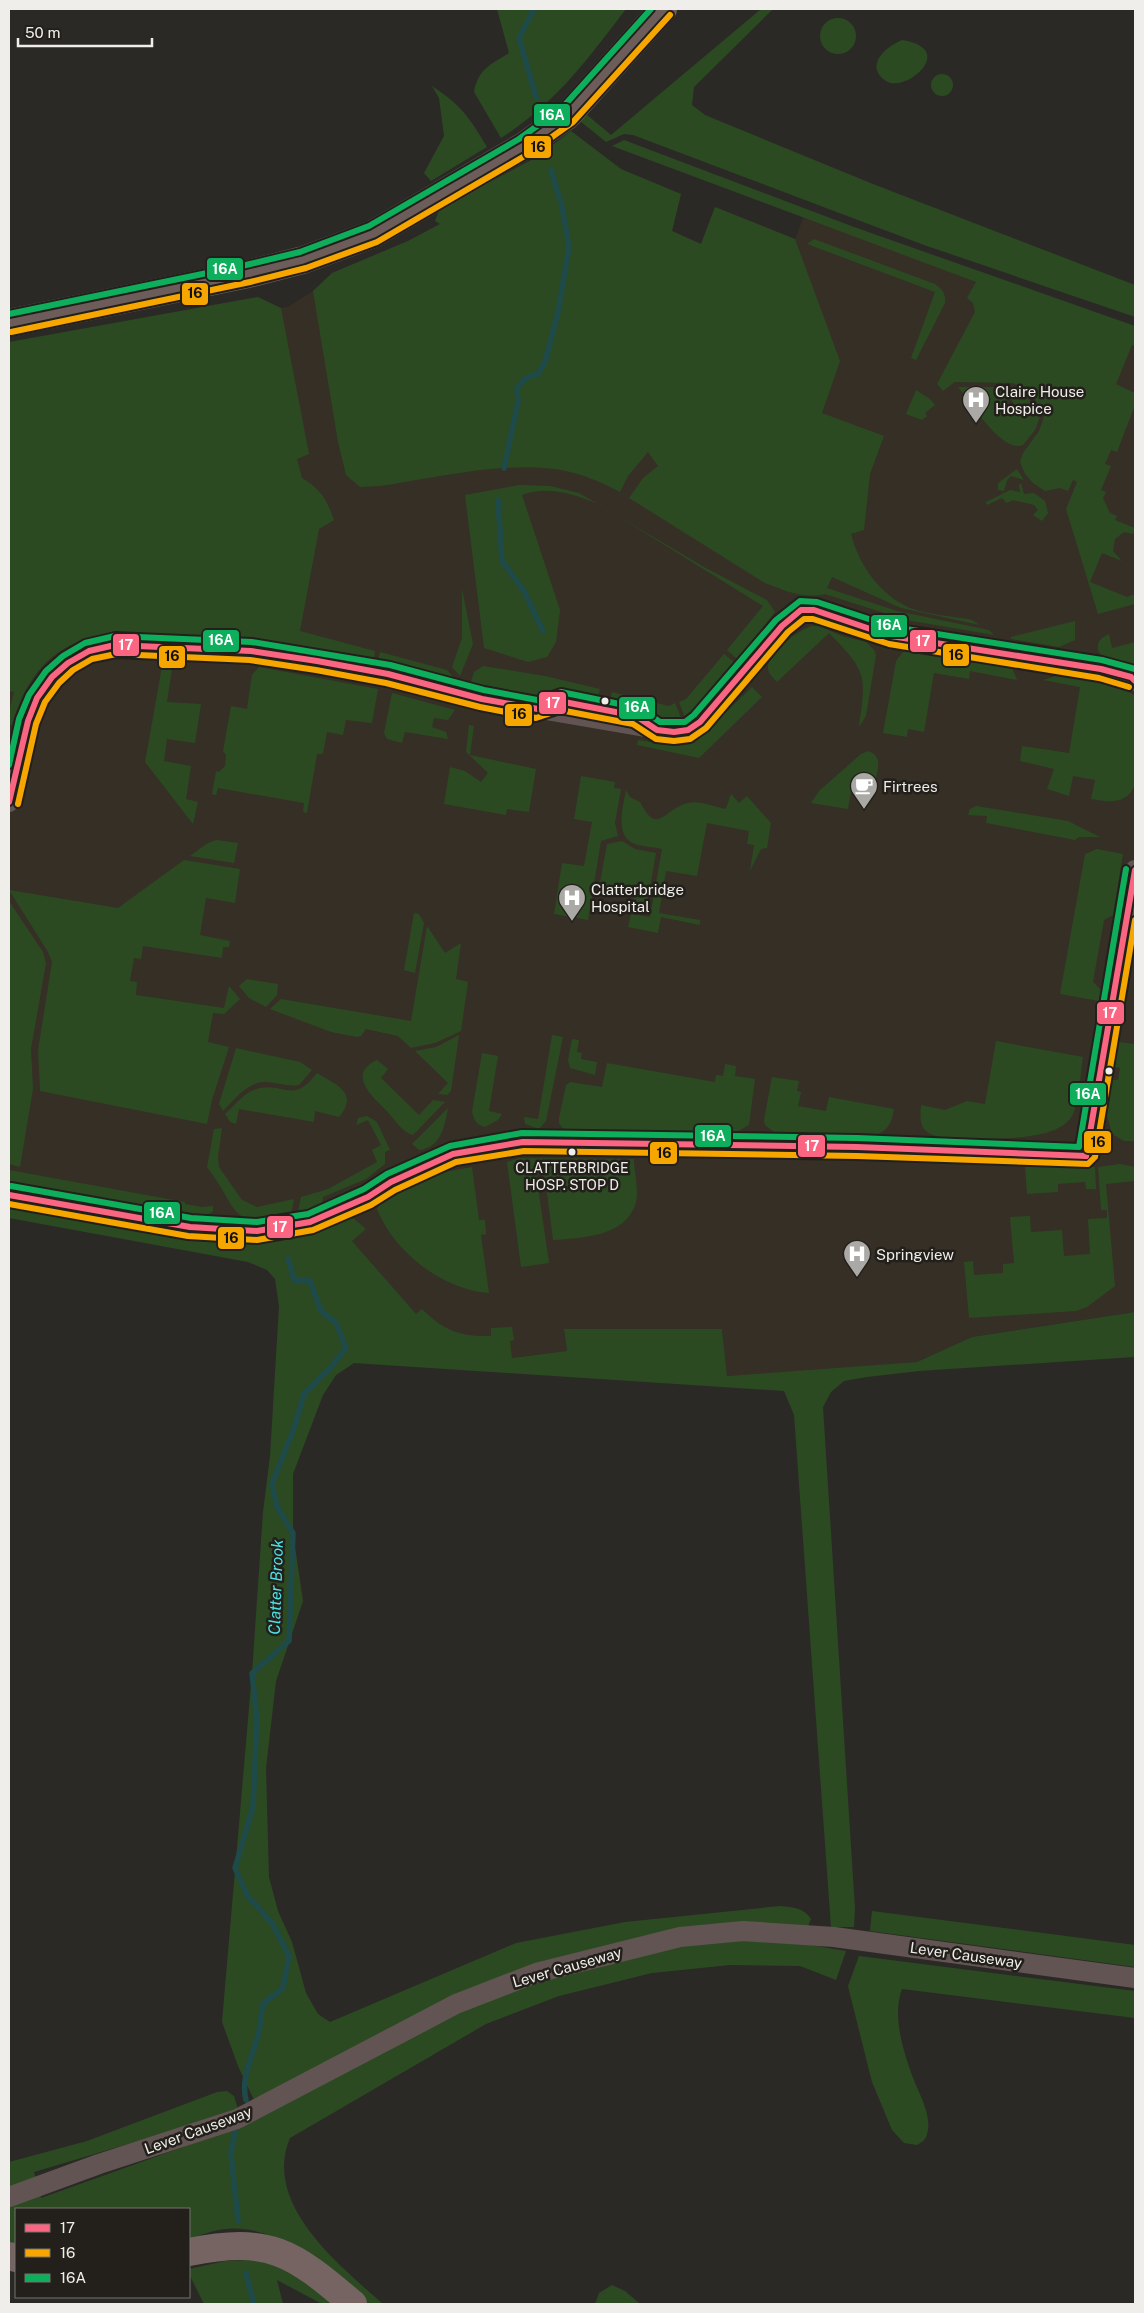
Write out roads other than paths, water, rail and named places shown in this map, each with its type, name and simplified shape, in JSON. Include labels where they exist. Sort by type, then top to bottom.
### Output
[{"type":"main road","points":[[9,323],[209,282],[303,260],[373,234],[524,146],[562,119],[577,107],[663,9]]},
{"type":"main road","points":[[190,2252],[246,2245],[267,2248],[315,2272],[353,2304]]},
{"type":"street","points":[[9,802],[28,721],[37,698],[52,677],[68,663],[89,651],[115,645],[251,651],[317,661],[388,674],[482,699],[674,732],[688,730],[700,722],[782,626],[800,610],[814,610],[891,636],[1101,669],[1131,677],[1135,681]]},
{"type":"street","points":[[9,1195],[190,1227],[257,1231],[310,1222],[368,1197],[391,1182],[453,1154],[508,1144],[857,1147],[1086,1156],[1135,870]]},
{"type":"street","name":"Lever Causeway","points":[[9,2197],[99,2164],[237,2119],[456,2004],[528,1976],[680,1937],[743,1932],[834,1937],[1135,1978]]},
{"type":"waterway","name":"Clatter Brook","points":[[534,9],[519,38],[536,97]]},
{"type":"waterway","points":[[504,468],[518,402],[517,388],[526,378],[538,374],[545,362],[558,312],[569,247],[562,206],[551,170]]},
{"type":"waterway","points":[[498,500],[502,561],[524,591],[543,631]]},
{"type":"waterway","name":"Clatter Brook","points":[[246,2100],[246,2074],[259,2031],[263,2004],[283,1988],[289,1956],[272,1923],[247,1895],[235,1868],[253,1807],[257,1719],[252,1673],[289,1641],[293,1533],[277,1507],[272,1484],[294,1428],[304,1394],[330,1368],[346,1348],[336,1323],[321,1311],[310,1281],[294,1280],[288,1258]]},
{"type":"waterway","name":"Clatter Brook","points":[[235,2132],[231,2153],[238,2221]]},
{"type":"waterway","name":"Clatter Brook","points":[[246,2273],[254,2304]]},
{"type":"place","name":"Claire House Hospice","points":[[976,424]]},
{"type":"place","name":"Firtrees","points":[[864,810]]},
{"type":"place","name":"Clatterbridge Hospital","points":[[572,922]]},
{"type":"place","name":"CLATTERBRIDGE HOSP. STOP D","points":[[572,1152]]},
{"type":"place","name":"Springview","points":[[857,1278]]}]
